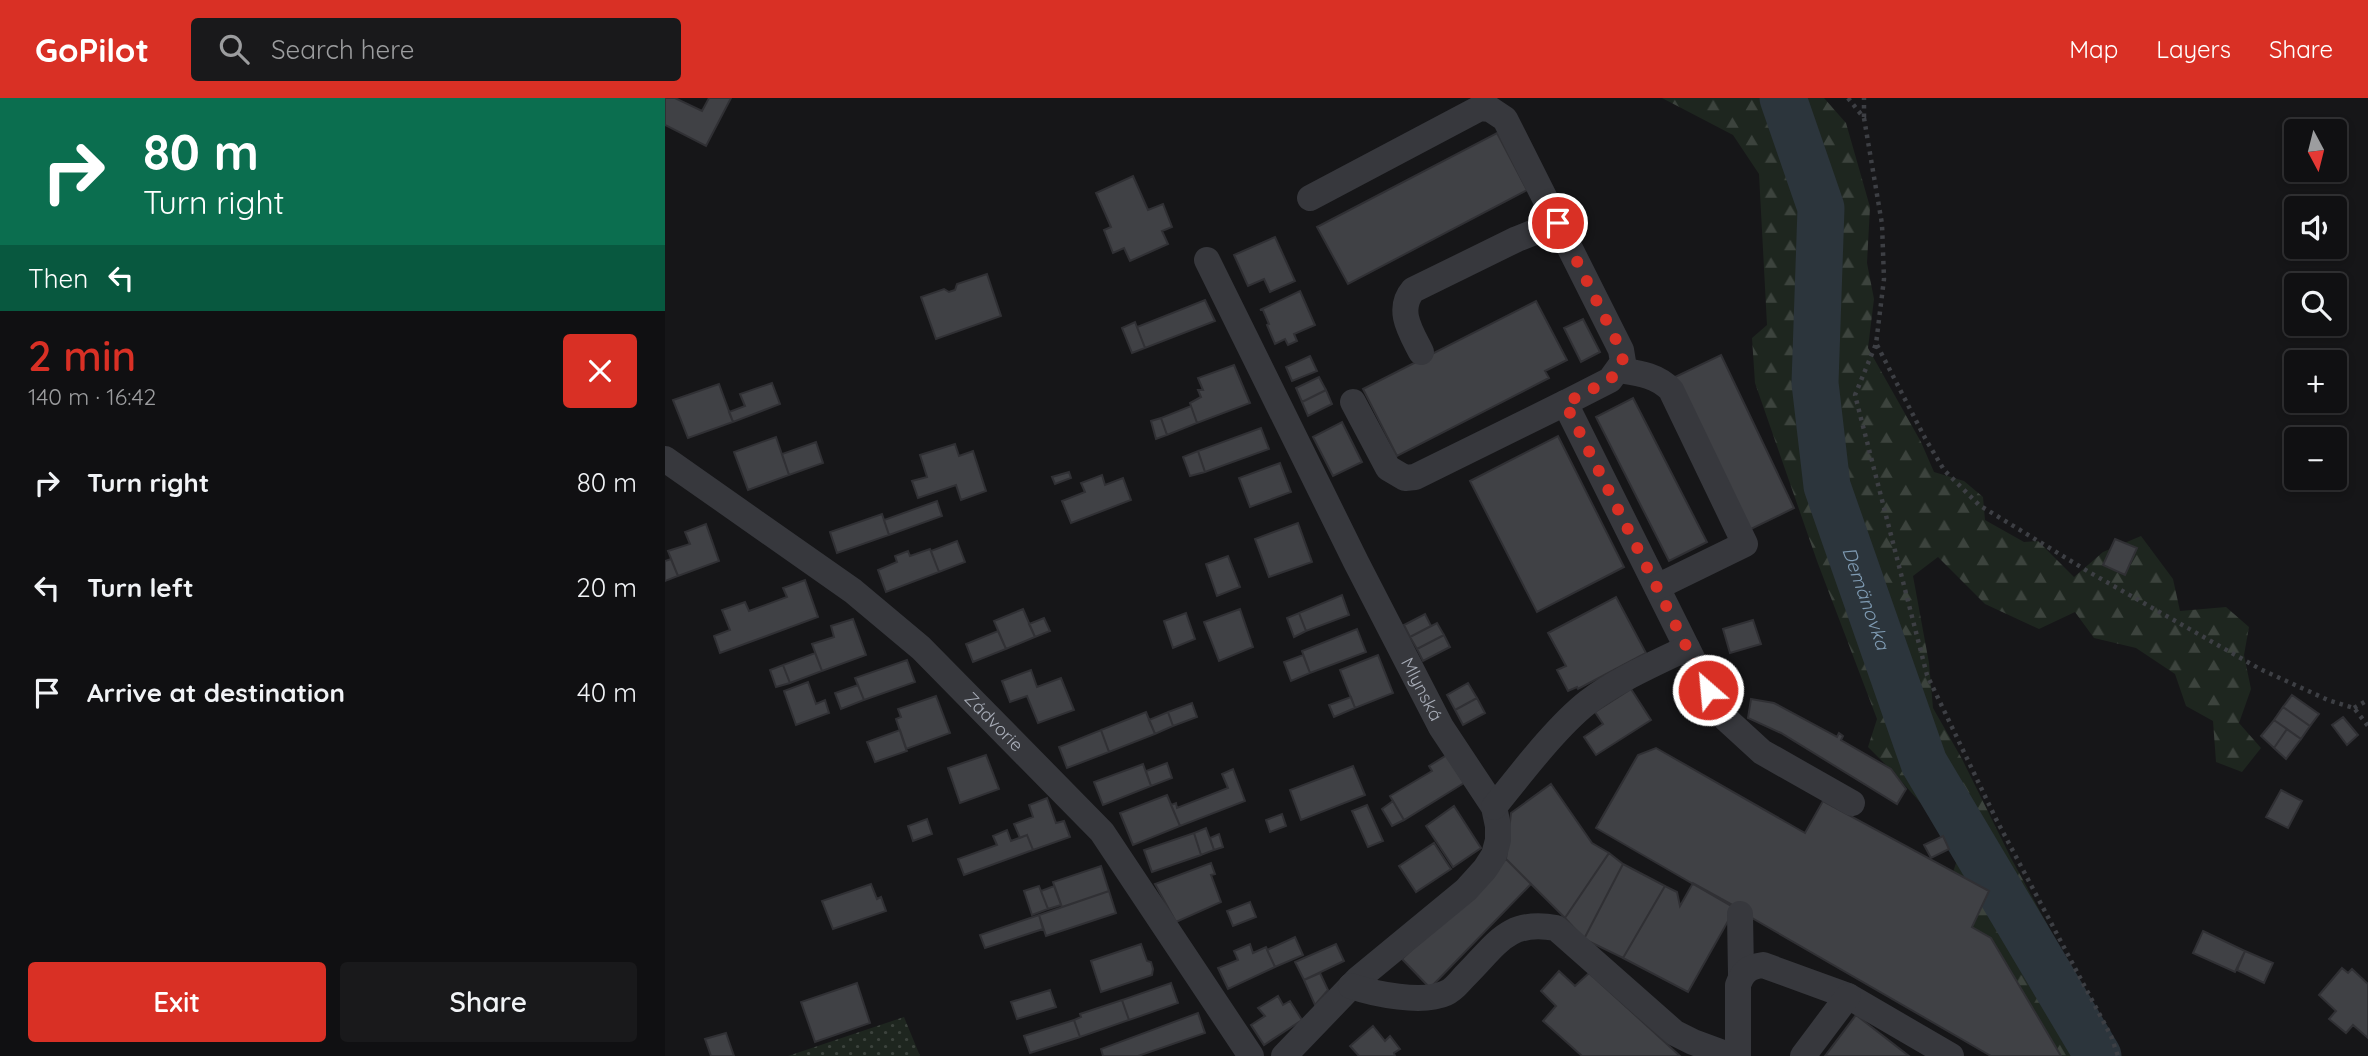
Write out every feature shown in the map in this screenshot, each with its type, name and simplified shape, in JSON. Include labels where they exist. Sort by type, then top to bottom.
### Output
[{"type":"street","points":[[1310,198],[1480,108],[1490,109],[1505,119],[1621,350],[1623,362],[1610,380],[1415,477],[1405,478],[1388,468],[1353,402]]},
{"type":"street","points":[[1421,352],[1405,315],[1408,296],[1413,290],[1517,239],[1558,223]]},
{"type":"street","name":"Mlynská","points":[[1207,260],[1350,551],[1441,727],[1494,807],[1499,826],[1494,855],[1466,890],[1350,986],[1284,1056]]},
{"type":"street","points":[[1619,370],[1663,381],[1671,390],[1745,544],[1657,587]]},
{"type":"street","points":[[1565,403],[1708,690],[1726,719],[1762,752],[1852,803]]},
{"type":"street","name":"Zádvorie","points":[[665,459],[853,591],[911,640],[1092,822],[1109,843],[1251,1056]]},
{"type":"street","points":[[1494,807],[1562,727],[1587,703],[1687,648]]},
{"type":"street","points":[[1738,1056],[1740,914]]},
{"type":"street","points":[[1350,986],[1371,993],[1432,998],[1449,992],[1511,930],[1537,925],[1556,928],[1675,1033],[1731,1056]]},
{"type":"street","points":[[1741,974],[1752,967],[1763,965],[1848,996],[1951,1056]]},
{"type":"street","points":[[1804,1056],[1848,996]]},
{"type":"path","points":[[1848,98],[1864,118]]},
{"type":"path","points":[[1864,98],[1864,118],[1882,224],[1884,279],[1876,344],[1855,395],[1927,675],[1996,819],[2112,1036],[2118,1056]]},
{"type":"path","points":[[1876,344],[1924,438],[1944,470],[1979,505],[2089,572],[2260,669],[2354,708],[2368,726]]},
{"type":"path","points":[[2354,708],[2368,699]]},
{"type":"green space","points":[[1662,98],[1824,98],[1846,123],[1870,207],[1867,263],[1874,299],[1868,348],[1921,442],[1934,472],[1964,481],[1983,497],[1985,520],[2024,542],[2038,541],[2074,577],[2103,552],[2141,536],[2173,579],[2180,611],[2226,607],[2249,627],[2244,655],[2251,689],[2239,723],[2261,748],[2242,772],[2216,762],[2213,721],[2186,706],[2175,674],[2136,648],[2094,638],[2075,612],[2039,629],[1985,604],[1938,557],[1913,576],[1929,663],[1933,708],[2109,1038],[2114,1056],[2061,1056],[1991,938],[1972,927],[1989,891],[1953,872],[1961,848],[1868,747],[1877,719],[1817,561],[1755,383],[1752,338],[1767,325],[1759,174],[1733,135]]},
{"type":"green space","points":[[904,1017],[920,1056],[788,1056]]},
{"type":"building","points":[[665,98],[675,98],[702,111],[709,98],[731,98],[706,146],[665,125]]},
{"type":"building","points":[[1497,133],[1527,190],[1348,284],[1317,227]]},
{"type":"building","points":[[1133,176],[1148,210],[1163,204],[1172,227],[1162,231],[1168,244],[1130,261],[1124,248],[1113,253],[1104,230],[1111,227],[1096,193]]},
{"type":"building","points":[[1275,237],[1295,281],[1270,292],[1264,279],[1248,286],[1234,255]]},
{"type":"building","points":[[987,274],[1001,316],[936,339],[921,297],[944,289],[949,292],[955,290],[957,284]]},
{"type":"building","points":[[1300,291],[1315,325],[1294,334],[1297,341],[1288,345],[1285,339],[1275,344],[1263,310],[1260,310]]},
{"type":"building","points":[[1205,300],[1215,321],[1145,348],[1137,327]]},
{"type":"building","points":[[1536,301],[1567,360],[1545,371],[1549,378],[1397,456],[1363,389]]},
{"type":"building","points":[[1583,319],[1600,352],[1581,362],[1564,328]]},
{"type":"building","points":[[1135,322],[1145,348],[1132,353],[1122,328]]},
{"type":"building","points":[[1721,355],[1794,508],[1749,530],[1675,377]]},
{"type":"building","points":[[1310,356],[1317,371],[1292,381],[1286,367]]},
{"type":"building","points":[[1234,365],[1250,403],[1197,423],[1190,403],[1201,397],[1198,390],[1203,390],[1198,378]]},
{"type":"building","points":[[1319,377],[1326,390],[1302,402],[1296,388]]},
{"type":"building","points":[[772,383],[780,404],[733,422],[729,412],[745,406],[740,394]]},
{"type":"building","points":[[719,384],[733,422],[688,438],[673,400]]},
{"type":"building","points":[[1326,390],[1332,404],[1308,416],[1302,402]]},
{"type":"building","points":[[1633,398],[1707,542],[1669,561],[1596,417]]},
{"type":"building","points":[[1191,406],[1197,423],[1167,435],[1161,418]]},
{"type":"building","points":[[1161,418],[1167,435],[1156,439],[1151,421]]},
{"type":"building","points":[[1342,422],[1362,462],[1333,476],[1313,437]]},
{"type":"building","points":[[1261,428],[1269,449],[1205,472],[1198,451]]},
{"type":"building","points":[[1558,436],[1624,567],[1537,612],[1470,481]]},
{"type":"building","points":[[776,437],[789,475],[748,490],[734,452]]},
{"type":"building","points":[[816,442],[823,463],[789,475],[782,454]]},
{"type":"building","points":[[955,444],[959,456],[973,451],[986,491],[961,500],[956,485],[918,498],[912,481],[927,477],[920,455]]},
{"type":"building","points":[[1198,451],[1205,472],[1190,476],[1183,457]]},
{"type":"building","points":[[1280,463],[1291,492],[1250,507],[1239,478]]},
{"type":"building","points":[[1069,472],[1071,478],[1055,484],[1052,477]]},
{"type":"building","points":[[1102,475],[1105,485],[1123,478],[1131,500],[1071,523],[1062,501],[1085,492],[1081,483]]},
{"type":"building","points":[[937,501],[942,516],[889,535],[884,520]]},
{"type":"building","points":[[882,514],[889,535],[837,553],[830,532]]},
{"type":"building","points":[[1298,523],[1312,562],[1269,577],[1255,539]]},
{"type":"building","points":[[706,524],[719,561],[678,576],[668,551],[690,544],[685,532]]},
{"type":"building","points":[[2115,539],[2137,548],[2125,575],[2103,565]]},
{"type":"building","points":[[957,541],[965,562],[939,572],[931,551]]},
{"type":"building","points":[[930,549],[939,572],[886,592],[878,570],[897,562],[895,556],[908,551],[910,556]]},
{"type":"building","points":[[1228,556],[1240,587],[1217,596],[1206,564]]},
{"type":"building","points":[[671,559],[678,576],[665,581],[665,561]]},
{"type":"building","points":[[805,580],[818,617],[720,653],[714,636],[730,630],[722,610],[745,602],[749,611],[787,597],[783,588]]},
{"type":"building","points":[[1342,595],[1349,615],[1306,631],[1299,613]]},
{"type":"building","points":[[1616,597],[1646,653],[1578,689],[1577,687],[1568,691],[1557,670],[1566,666],[1548,633]]},
{"type":"building","points":[[1023,609],[1035,637],[1006,649],[994,621]]},
{"type":"building","points":[[1240,609],[1253,647],[1219,661],[1204,622]]},
{"type":"building","points":[[1186,613],[1195,639],[1173,648],[1164,621]]},
{"type":"building","points":[[1299,613],[1306,631],[1294,637],[1287,618]]},
{"type":"building","points":[[1425,614],[1431,626],[1410,637],[1404,625]]},
{"type":"building","points":[[1044,618],[1050,631],[1035,637],[1029,624]]},
{"type":"building","points":[[853,619],[866,655],[822,671],[812,644],[834,637],[831,626]]},
{"type":"building","points":[[1753,620],[1761,644],[1730,653],[1723,629]]},
{"type":"building","points":[[1437,623],[1444,635],[1417,649],[1410,637]]},
{"type":"building","points":[[1357,629],[1366,652],[1310,673],[1302,651]]},
{"type":"building","points":[[998,631],[1006,649],[973,662],[966,644]]},
{"type":"building","points":[[1444,635],[1450,647],[1423,661],[1417,649]]},
{"type":"building","points":[[815,653],[822,671],[790,683],[783,665]]},
{"type":"building","points":[[1303,655],[1310,673],[1291,681],[1284,662]]},
{"type":"building","points":[[1378,655],[1393,693],[1355,708],[1340,670]]},
{"type":"building","points":[[907,660],[915,682],[864,700],[855,678]]},
{"type":"building","points":[[783,665],[790,683],[776,687],[770,670]]},
{"type":"building","points":[[1031,670],[1037,687],[1061,678],[1074,710],[1038,723],[1027,696],[1010,702],[1002,681]]},
{"type":"building","points":[[808,682],[816,704],[825,700],[829,713],[796,725],[784,691]]},
{"type":"building","points":[[1468,683],[1477,698],[1455,710],[1447,695]]},
{"type":"building","points":[[858,685],[864,700],[841,709],[835,693]]},
{"type":"building","points":[[1631,689],[1651,720],[1596,755],[1584,737],[1603,724],[1595,712]]},
{"type":"building","points":[[2292,695],[2319,714],[2310,726],[2283,707]]},
{"type":"building","points":[[936,696],[950,733],[906,749],[896,719],[901,717],[898,709]]},
{"type":"building","points":[[1351,697],[1355,708],[1334,717],[1329,705]]},
{"type":"building","points":[[1477,698],[1485,713],[1463,725],[1455,710]]},
{"type":"building","points":[[1751,699],[1774,703],[1837,737],[1839,733],[1843,736],[1841,740],[1891,769],[1906,789],[1897,804],[1781,733],[1748,718]]},
{"type":"building","points":[[1192,703],[1197,717],[1173,726],[1168,712]]},
{"type":"building","points":[[2283,707],[2310,726],[2301,739],[2274,720]]},
{"type":"building","points":[[1146,712],[1155,734],[1109,752],[1101,730]]},
{"type":"building","points":[[1168,712],[1173,726],[1155,734],[1149,720]]},
{"type":"building","points":[[2343,717],[2358,735],[2347,745],[2332,725]]},
{"type":"building","points":[[2274,720],[2287,729],[2274,748],[2261,736]]},
{"type":"building","points":[[2287,729],[2301,739],[2286,759],[2274,748]]},
{"type":"building","points":[[900,730],[907,751],[875,762],[867,742]]},
{"type":"building","points":[[1101,730],[1109,752],[1067,768],[1059,747]]},
{"type":"building","points":[[1656,748],[1805,833],[1823,801],[1989,891],[1972,927],[1991,938],[2061,1056],[1991,1056],[1596,828],[1638,755]]},
{"type":"building","points":[[986,755],[999,789],[960,803],[948,768]]},
{"type":"building","points":[[1447,755],[1464,783],[1404,820],[1390,796],[1432,771],[1429,766]]},
{"type":"building","points":[[1167,763],[1172,778],[1151,786],[1146,771]]},
{"type":"building","points":[[1143,764],[1151,786],[1103,805],[1094,782]]},
{"type":"building","points":[[1353,766],[1365,795],[1301,820],[1290,790]]},
{"type":"building","points":[[1233,769],[1245,801],[1180,826],[1171,805],[1176,803],[1177,808],[1228,788],[1222,774]]},
{"type":"building","points":[[1551,784],[1592,843],[1609,853],[1565,918],[1506,859],[1511,813]]},
{"type":"building","points":[[2281,790],[2302,801],[2288,828],[2266,817]]},
{"type":"building","points":[[1167,795],[1180,826],[1133,845],[1120,813]]},
{"type":"building","points":[[1047,798],[1056,823],[1064,821],[1070,837],[1033,850],[1027,835],[1020,838],[1014,824],[1033,817],[1029,805]]},
{"type":"building","points":[[1393,801],[1404,820],[1392,826],[1382,809]]},
{"type":"building","points":[[1367,805],[1383,841],[1368,847],[1352,811]]},
{"type":"building","points":[[1454,806],[1481,848],[1453,867],[1426,826]]},
{"type":"building","points":[[1282,814],[1286,826],[1270,832],[1266,820]]},
{"type":"building","points":[[927,819],[932,834],[913,841],[908,826]]},
{"type":"building","points":[[1206,828],[1214,850],[1201,855],[1194,833]]},
{"type":"building","points":[[1007,830],[1011,841],[1027,835],[1033,850],[964,875],[958,859],[997,845],[993,836]]},
{"type":"building","points":[[1194,833],[1201,855],[1152,872],[1144,850]]},
{"type":"building","points":[[1219,834],[1223,847],[1214,850],[1210,838]]},
{"type":"building","points":[[1943,836],[1949,849],[1931,858],[1924,845]]},
{"type":"building","points":[[1434,843],[1451,869],[1416,892],[1399,866]]},
{"type":"building","points":[[1609,853],[1623,864],[1584,939],[1565,918]]},
{"type":"building","points":[[1506,859],[1531,884],[1430,988],[1402,959]]},
{"type":"building","points":[[1211,863],[1215,874],[1211,875],[1221,902],[1176,922],[1155,884]]},
{"type":"building","points":[[1623,864],[1665,886],[1623,958],[1584,939]]},
{"type":"building","points":[[1101,866],[1109,891],[1062,907],[1053,882]]},
{"type":"building","points":[[1693,883],[1736,907],[1688,992],[1623,958],[1665,886],[1677,892],[1680,906]]},
{"type":"building","points":[[871,884],[877,899],[881,897],[886,911],[833,929],[822,901]]},
{"type":"building","points":[[1039,886],[1048,909],[1032,915],[1024,891]]},
{"type":"building","points":[[1054,886],[1061,905],[1048,909],[1041,891]]},
{"type":"building","points":[[1109,891],[1116,913],[1046,936],[1039,915]]},
{"type":"building","points":[[1250,902],[1256,917],[1233,926],[1227,911]]},
{"type":"building","points":[[1039,915],[1043,929],[985,948],[980,935]]},
{"type":"building","points":[[2203,931],[2245,951],[2235,972],[2193,953]]},
{"type":"building","points":[[1295,937],[1303,955],[1275,967],[1267,950]]},
{"type":"building","points":[[1141,944],[1147,961],[1151,962],[1152,975],[1101,992],[1091,961]]},
{"type":"building","points":[[1250,944],[1253,953],[1266,947],[1275,967],[1228,989],[1218,968],[1238,960],[1234,951]]},
{"type":"building","points":[[1336,944],[1344,961],[1304,980],[1295,962]]},
{"type":"building","points":[[2245,951],[2273,963],[2264,983],[2237,970]]},
{"type":"building","points":[[2342,968],[2348,973],[2352,969],[2368,984],[2368,1038],[2353,1025],[2346,1033],[2329,1019],[2336,1011],[2319,995]]},
{"type":"building","points":[[1559,971],[1575,986],[1589,973],[1680,1056],[1582,1056],[1543,1021],[1556,1006],[1541,991]]},
{"type":"building","points":[[1320,973],[1328,990],[1315,1005],[1304,980]]},
{"type":"building","points":[[857,983],[870,1023],[815,1042],[801,1002]]},
{"type":"building","points":[[1171,983],[1178,1003],[1129,1020],[1122,1000]]},
{"type":"building","points":[[1050,990],[1056,1007],[1017,1019],[1011,1002]]},
{"type":"building","points":[[1278,996],[1283,1005],[1290,1001],[1302,1020],[1264,1045],[1251,1025],[1265,1016],[1258,1008]]},
{"type":"building","points":[[1122,1000],[1129,1020],[1080,1037],[1074,1020],[1081,1017],[1080,1014]]},
{"type":"building","points":[[1198,1013],[1205,1033],[1138,1056],[1103,1056],[1101,1049]]},
{"type":"building","points":[[1856,1015],[1909,1056],[1825,1056]]},
{"type":"building","points":[[1074,1020],[1080,1037],[1030,1053],[1024,1036]]},
{"type":"building","points":[[1373,1026],[1385,1041],[1390,1036],[1400,1049],[1394,1053],[1395,1056],[1359,1056],[1350,1046]]},
{"type":"building","points":[[726,1033],[734,1056],[711,1056],[705,1039]]},
{"type":"waterway","name":"Demänovka","points":[[1783,98],[1821,208],[1815,383],[1827,486],[1924,763],[2098,1056]]},
{"type":"route","points":[[1558,223],[1621,350],[1623,362],[1610,380],[1565,403],[1708,690]]}]
